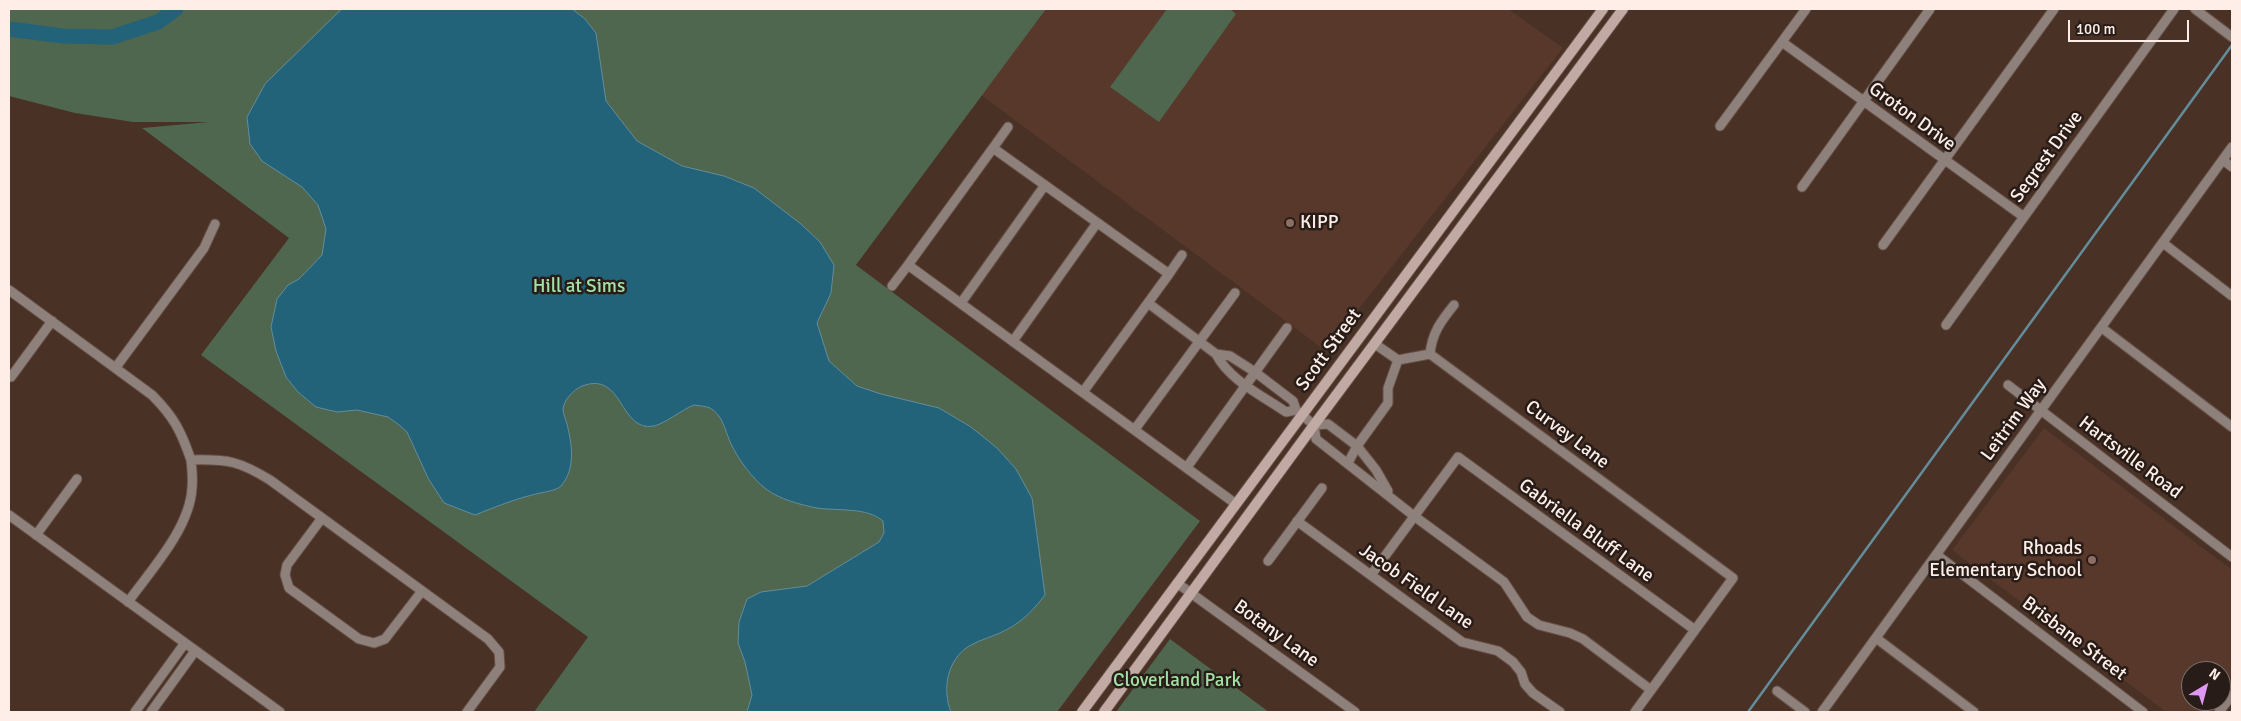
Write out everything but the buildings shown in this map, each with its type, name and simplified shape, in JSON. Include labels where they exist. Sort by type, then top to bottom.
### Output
[{"type":"main road","name":"Scott Street","points":[[1082,712],[1236,504],[1299,413],[1410,270],[1603,9]]},
{"type":"main road","name":"Scott Street","points":[[1104,712],[1314,424],[1624,9]]},
{"type":"main road","points":[[1490,161],[1503,171]]},
{"type":"main road","points":[[1410,270],[1423,280]]},
{"type":"main road","points":[[1089,702],[1104,712]]},
{"type":"street","points":[[1720,126],[1806,9]]},
{"type":"street","points":[[1802,187],[1930,9]]},
{"type":"street","points":[[1883,245],[2054,9]]},
{"type":"street","name":"Segrest Drive","points":[[1946,325],[2174,9]]},
{"type":"street","points":[[2195,9],[2229,34]]},
{"type":"street","name":"Groton Drive","points":[[1782,42],[2024,217]]},
{"type":"street","points":[[892,286],[1008,127]]},
{"type":"street","points":[[992,148],[1169,274]]},
{"type":"street","name":"Leitrim Way","points":[[1822,712],[2232,148]]},
{"type":"street","points":[[2223,160],[2232,167]]},
{"type":"street","points":[[961,303],[1045,185]]},
{"type":"street","points":[[1013,342],[1097,223]]},
{"type":"street","points":[[116,366],[204,248],[215,224]]},
{"type":"street","points":[[2163,243],[2232,296]]},
{"type":"street","points":[[1083,392],[1182,255]]},
{"type":"street","points":[[908,265],[1236,504]]},
{"type":"street","points":[[9,290],[116,366],[152,395],[170,412],[183,435],[192,460],[192,489],[188,510],[180,530],[128,602]]},
{"type":"street","points":[[1135,429],[1235,293]]},
{"type":"street","points":[[1148,303],[1216,354],[1230,356],[1255,372],[1293,400],[1299,413],[1314,424],[1328,424],[1357,446],[1376,470],[1390,496]]},
{"type":"street","points":[[1375,344],[1398,360],[1430,354],[1431,340],[1436,329],[1454,305]]},
{"type":"street","points":[[11,377],[52,321]]},
{"type":"street","points":[[1187,468],[1287,328]]},
{"type":"street","points":[[2102,328],[2232,427]]},
{"type":"street","points":[[1216,354],[1222,366],[1247,385],[1286,412],[1299,413]]},
{"type":"street","name":"Curvey Lane","points":[[1430,354],[1733,578],[1695,630]]},
{"type":"street","points":[[1348,463],[1357,446],[1388,403],[1388,388],[1398,360]]},
{"type":"street","points":[[1266,398],[1274,386]]},
{"type":"street","name":"Hartsville Road","points":[[2008,386],[2232,557]]},
{"type":"street","points":[[1314,424],[1316,439],[1414,516],[1504,582],[1527,616],[1539,625],[1570,633],[1583,639],[1651,690]]},
{"type":"street","name":"Gabriella Bluff Lane","points":[[1414,516],[1458,457],[1695,630]]},
{"type":"street","points":[[192,460],[217,459],[244,464],[270,480],[488,639],[499,652],[500,667],[467,712]]},
{"type":"street","points":[[36,535],[77,479]]},
{"type":"street","points":[[1268,561],[1322,488]]},
{"type":"street","points":[[9,515],[280,712]]},
{"type":"street","points":[[1371,575],[1414,516]]},
{"type":"street","points":[[322,518],[287,565],[285,576],[289,588],[359,639],[374,644],[385,639],[422,591]]},
{"type":"street","name":"Jacob Field Lane","points":[[1297,522],[1462,642],[1498,651],[1513,662],[1533,693],[1560,712]]},
{"type":"street","name":"Brisbane Street","points":[[1937,554],[2143,712]]},
{"type":"street","name":"Botany Lane","points":[[1177,582],[1356,712]]},
{"type":"street","points":[[1635,712],[1695,630]]},
{"type":"street","points":[[1876,638],[1974,712]]},
{"type":"street","points":[[135,712],[185,643]]},
{"type":"street","points":[[151,712],[195,650]]},
{"type":"street","points":[[1778,691],[1805,712]]},
{"type":"street","points":[[147,694],[158,702]]},
{"type":"street","points":[[2219,712],[2232,695]]},
{"type":"shaded area","name":"KIPP","points":[[1046,9],[1508,9],[1563,48],[1326,351],[981,95]]},
{"type":"shaded area","name":"Rhoads Elementary School","points":[[2044,428],[2232,570],[2232,674],[2231,675],[2231,661],[2181,661],[2181,711],[2204,711],[2166,712],[1952,550]]},
{"type":"green space","name":"Hill at Sims","points":[[9,9],[1046,9],[856,265],[1200,521],[1057,712],[534,712],[588,637],[201,355],[289,238],[142,128],[209,122],[133,122],[75,113],[9,96]]},
{"type":"green space","points":[[1167,9],[1230,9],[1236,14],[1159,122],[1110,87]]},
{"type":"green space","name":"Cloverland Park","points":[[1170,639],[1269,712],[1116,712]]},
{"type":"water","points":[[342,9],[572,9],[585,19],[596,33],[606,101],[637,141],[682,166],[724,176],[754,188],[801,224],[820,242],[834,265],[831,293],[817,323],[829,361],[857,386],[881,394],[939,408],[971,427],[997,448],[1016,469],[1032,498],[1045,595],[1033,610],[1014,626],[969,646],[956,659],[951,667],[947,685],[948,703],[951,712],[747,712],[752,695],[745,662],[738,643],[739,622],[747,599],[761,592],[807,586],[879,542],[884,533],[883,521],[869,513],[817,508],[784,499],[771,493],[746,468],[731,444],[721,419],[710,408],[694,405],[658,425],[643,426],[634,420],[614,393],[606,386],[596,383],[582,386],[575,390],[565,402],[563,409],[572,456],[569,472],[561,486],[475,515],[444,503],[428,478],[407,432],[388,417],[357,410],[337,412],[316,407],[298,392],[286,377],[276,351],[271,327],[277,299],[288,285],[299,279],[322,255],[326,229],[318,205],[302,187],[262,161],[250,144],[247,117],[265,84]]},
{"type":"waterway","points":[[9,29],[63,36],[112,37],[158,22],[176,9]]},
{"type":"waterway","points":[[1748,712],[2232,45]]},
{"type":"place","name":"KIPP","points":[[1290,223]]},
{"type":"place","name":"Rhoads Elementary School","points":[[2092,560]]}]
